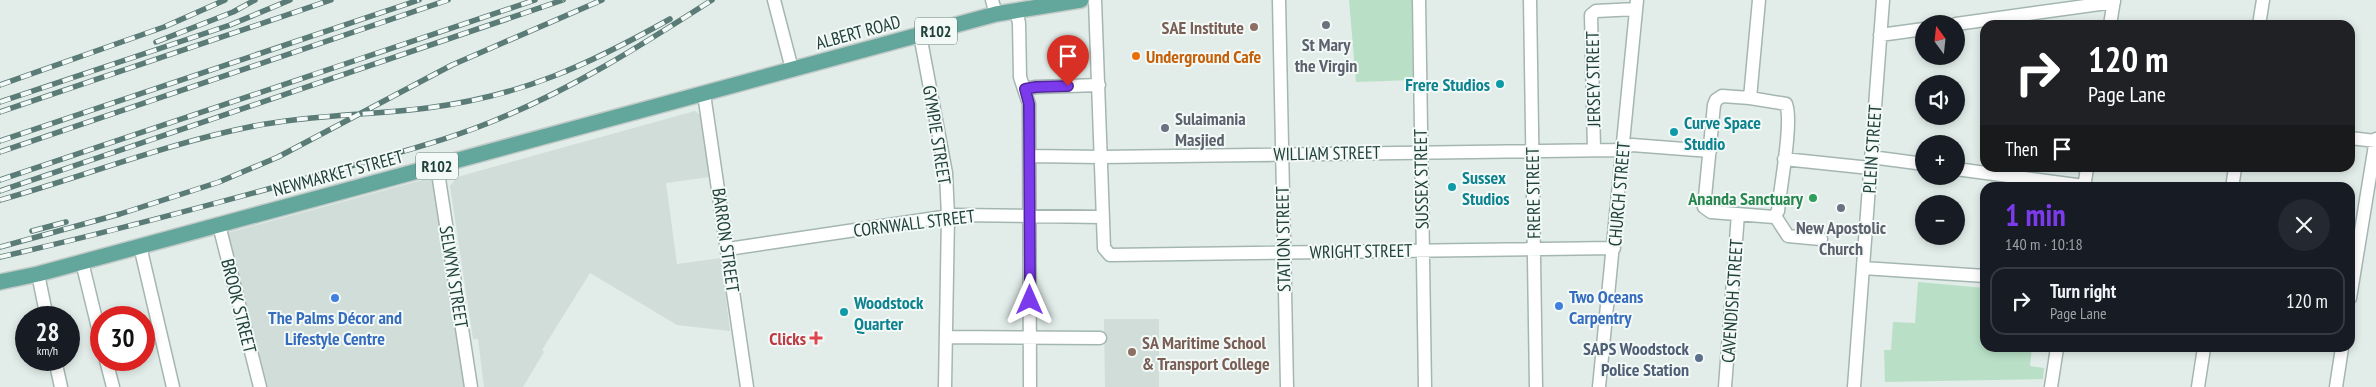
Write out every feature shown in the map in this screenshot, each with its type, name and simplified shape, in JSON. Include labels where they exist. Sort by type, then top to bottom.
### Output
[{"type":"main road","name":"ALBERT ROAD","points":[[792,69],[920,35],[994,7],[1016,10],[1081,0]]},
{"type":"main road","name":"NEWMARKET STREET","points":[[0,282],[38,274],[792,69]]},
{"type":"main road","name":"NEWMARKET STREET","points":[[0,291],[38,274]]},
{"type":"street","points":[[774,0],[792,69]]},
{"type":"street","points":[[1095,0],[1103,217]]},
{"type":"street","name":"STATION STREET","points":[[1279,0],[1287,387]]},
{"type":"street","name":"SUSSEX STREET","points":[[1419,0],[1425,387]]},
{"type":"street","name":"FRERE STREET","points":[[1530,0],[1536,387]]},
{"type":"street","points":[[1750,98],[1760,0]]},
{"type":"street","name":"PLEIN STREET","points":[[1854,387],[1883,0]]},
{"type":"street","points":[[2260,20],[2264,0]]},
{"type":"street","points":[[1983,20],[2114,1],[2111,20]]},
{"type":"street","name":"JERSEY STREET","points":[[1594,150],[1591,15],[1596,11],[1637,5]]},
{"type":"street","name":"CHURCH STREET","points":[[1599,387],[1637,5]]},
{"type":"street","points":[[1016,10],[1019,23],[1020,77],[1029,104],[1030,387]]},
{"type":"street","points":[[1965,23],[1980,21]]},
{"type":"street","points":[[1880,35],[1915,30]]},
{"type":"street","name":"GYMPIE STREET","points":[[920,35],[943,151],[948,216],[945,387]]},
{"type":"street","points":[[1025,89],[1099,84]]},
{"type":"street","name":"BARRON STREET","points":[[704,94],[747,387]]},
{"type":"street","points":[[1722,96],[1786,104],[1789,112],[1778,211],[1775,216],[1711,212],[1704,207],[1716,100],[1722,96]]},
{"type":"street","points":[[2355,138],[2376,140],[2355,268]]},
{"type":"street","name":"WILLIAM STREET","points":[[1030,156],[1101,157],[1281,153],[1616,150],[1632,145],[1710,151]]},
{"type":"street","points":[[1784,158],[1915,164]]},
{"type":"street","name":"SELWYN STREET","points":[[437,166],[472,387]]},
{"type":"street","points":[[1965,170],[2048,182]]},
{"type":"street","name":"CAVENDISH STREET","points":[[1725,387],[1738,214]]},
{"type":"street","name":"CORNWALL STREET","points":[[728,249],[948,216],[1103,217]]},
{"type":"street","points":[[1775,216],[1788,236],[1821,239]]},
{"type":"street","name":"WRIGHT STREET","points":[[1103,217],[1104,248],[1108,254],[1614,248]]},
{"type":"street","name":"BROOK STREET","points":[[219,225],[260,387]]},
{"type":"street","points":[[140,246],[173,387]]},
{"type":"street","points":[[82,262],[93,306]]},
{"type":"street","points":[[1863,268],[1980,276]]},
{"type":"street","points":[[38,274],[45,306]]},
{"type":"street","points":[[946,337],[1100,338]]},
{"type":"street","points":[[2051,387],[2056,352]]},
{"type":"street","points":[[2198,387],[2203,352]]},
{"type":"street","points":[[2336,387],[2341,352]]},
{"type":"street","points":[[57,371],[60,387]]},
{"type":"street","points":[[109,371],[113,387]]},
{"type":"shaded area","points":[[695,111],[700,115],[709,177],[666,183],[677,264],[721,258],[730,331],[677,325],[590,273],[542,350],[544,352],[523,387],[484,387],[478,339],[473,339],[450,186],[457,177]]},
{"type":"shaded area","name":"The Palms Décor and Lifestyle Centre","points":[[430,178],[434,179],[467,387],[265,387],[227,233]]},
{"type":"shaded area","name":"SA Maritime School & Transport College","points":[[1104,319],[1159,319],[1159,387],[1105,387]]},
{"type":"green space","points":[[1349,0],[1412,0],[1413,80],[1356,82]]},
{"type":"green space","points":[[1918,282],[1980,288],[1980,352],[2032,352],[2030,366],[2044,368],[2043,379],[1885,382],[1884,350],[1891,350],[1893,322],[1915,323]]},
{"type":"railway","points":[[0,85],[164,27],[225,0]]},
{"type":"railway","points":[[156,42],[233,12],[255,0]]},
{"type":"railway","points":[[0,102],[230,25],[290,0]]},
{"type":"railway","points":[[0,112],[331,0]]},
{"type":"railway","points":[[0,141],[419,0]]},
{"type":"railway","points":[[0,152],[448,0]]},
{"type":"railway","points":[[0,180],[535,0]]},
{"type":"railway","points":[[0,191],[563,0]]},
{"type":"railway","points":[[0,247],[120,214],[219,182],[278,157],[452,65],[602,0]]},
{"type":"railway","points":[[0,257],[237,198],[448,138],[520,110],[577,82],[712,0]]},
{"type":"railway","points":[[0,200],[190,141],[254,126],[275,122],[427,108],[461,103],[524,87],[611,51],[670,19]]},
{"type":"railway","points":[[32,231],[66,222]]},
{"type":"place","name":"St Mary the Virgin","points":[[1326,25]]},
{"type":"place","name":"SAE Institute","points":[[1254,27]]},
{"type":"place","name":"Underground Cafe","points":[[1136,56]]},
{"type":"place","name":"Frere Studios","points":[[1500,84]]},
{"type":"place","name":"Sulaimania Masjied","points":[[1165,128]]},
{"type":"place","name":"Curve Space Studio","points":[[1674,132]]},
{"type":"place","name":"Sussex Studios","points":[[1452,187]]},
{"type":"place","name":"Ananda Sanctuary","points":[[1813,198]]},
{"type":"place","name":"New Apostolic Church","points":[[1841,208]]},
{"type":"place","name":"The Palms Décor and Lifestyle Centre","points":[[335,298]]},
{"type":"place","name":"Two Oceans Carpentry","points":[[1559,306]]},
{"type":"place","name":"Woodstock Quarter","points":[[844,312]]},
{"type":"place","name":"Clicks","points":[[816,338]]},
{"type":"place","name":"SA Maritime School & Transport College","points":[[1132,352]]},
{"type":"place","name":"SAPS Woodstock Police Station","points":[[1699,358]]},
{"type":"route","points":[[1030,300],[1029,104],[1025,89],[1068,86]]}]
